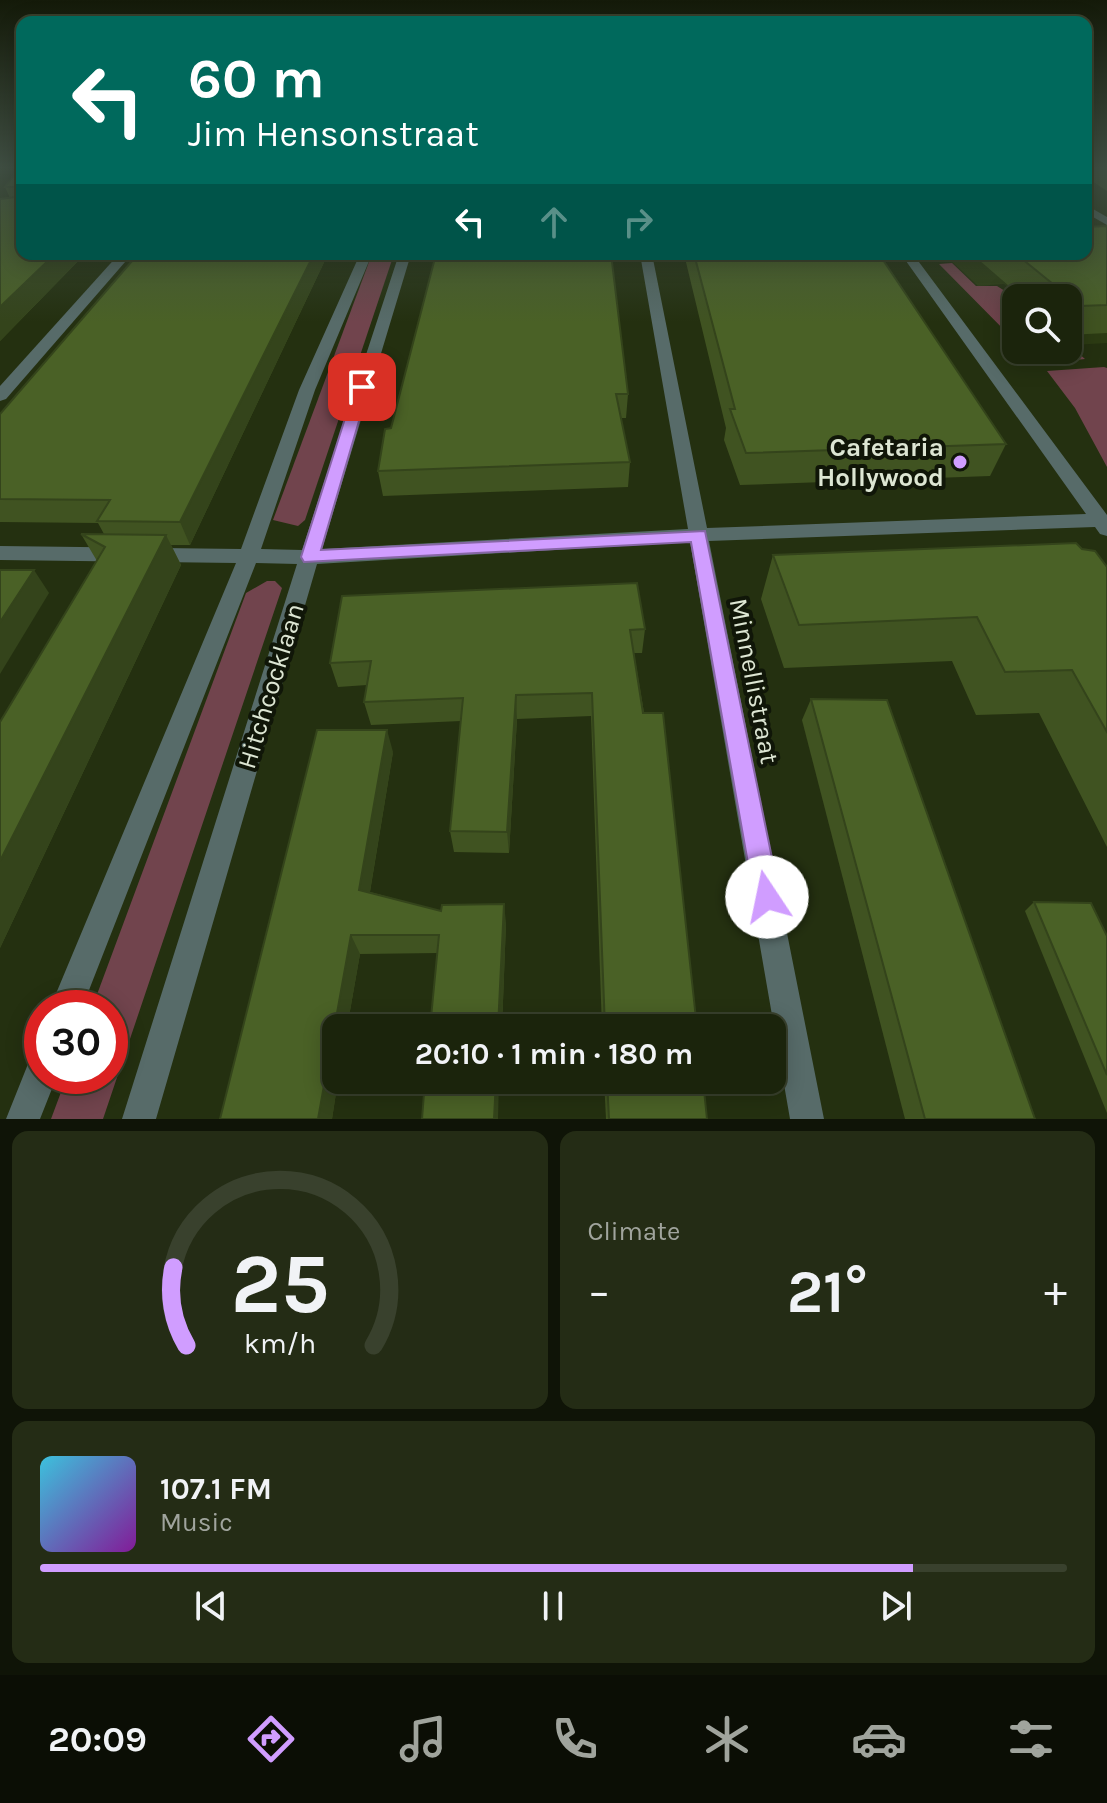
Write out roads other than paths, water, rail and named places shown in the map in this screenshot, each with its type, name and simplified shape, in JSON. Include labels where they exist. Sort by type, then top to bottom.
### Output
[{"type":"street","points":[[0,396],[121,260]]},
{"type":"street","points":[[73,990],[248,557],[307,390],[363,260]]},
{"type":"street","name":"Hitchcocklaan","points":[[139,1119],[403,260]]},
{"type":"street","name":"Minnellistraat","points":[[647,260],[807,1119]]},
{"type":"street","points":[[911,260],[1104,524]]},
{"type":"street","points":[[0,553],[310,557],[699,535],[1104,524]]},
{"type":"street","points":[[23,1119],[33,1094]]},
{"type":"place","name":"Cafetaria Hollywood","points":[[960,462]]}]
